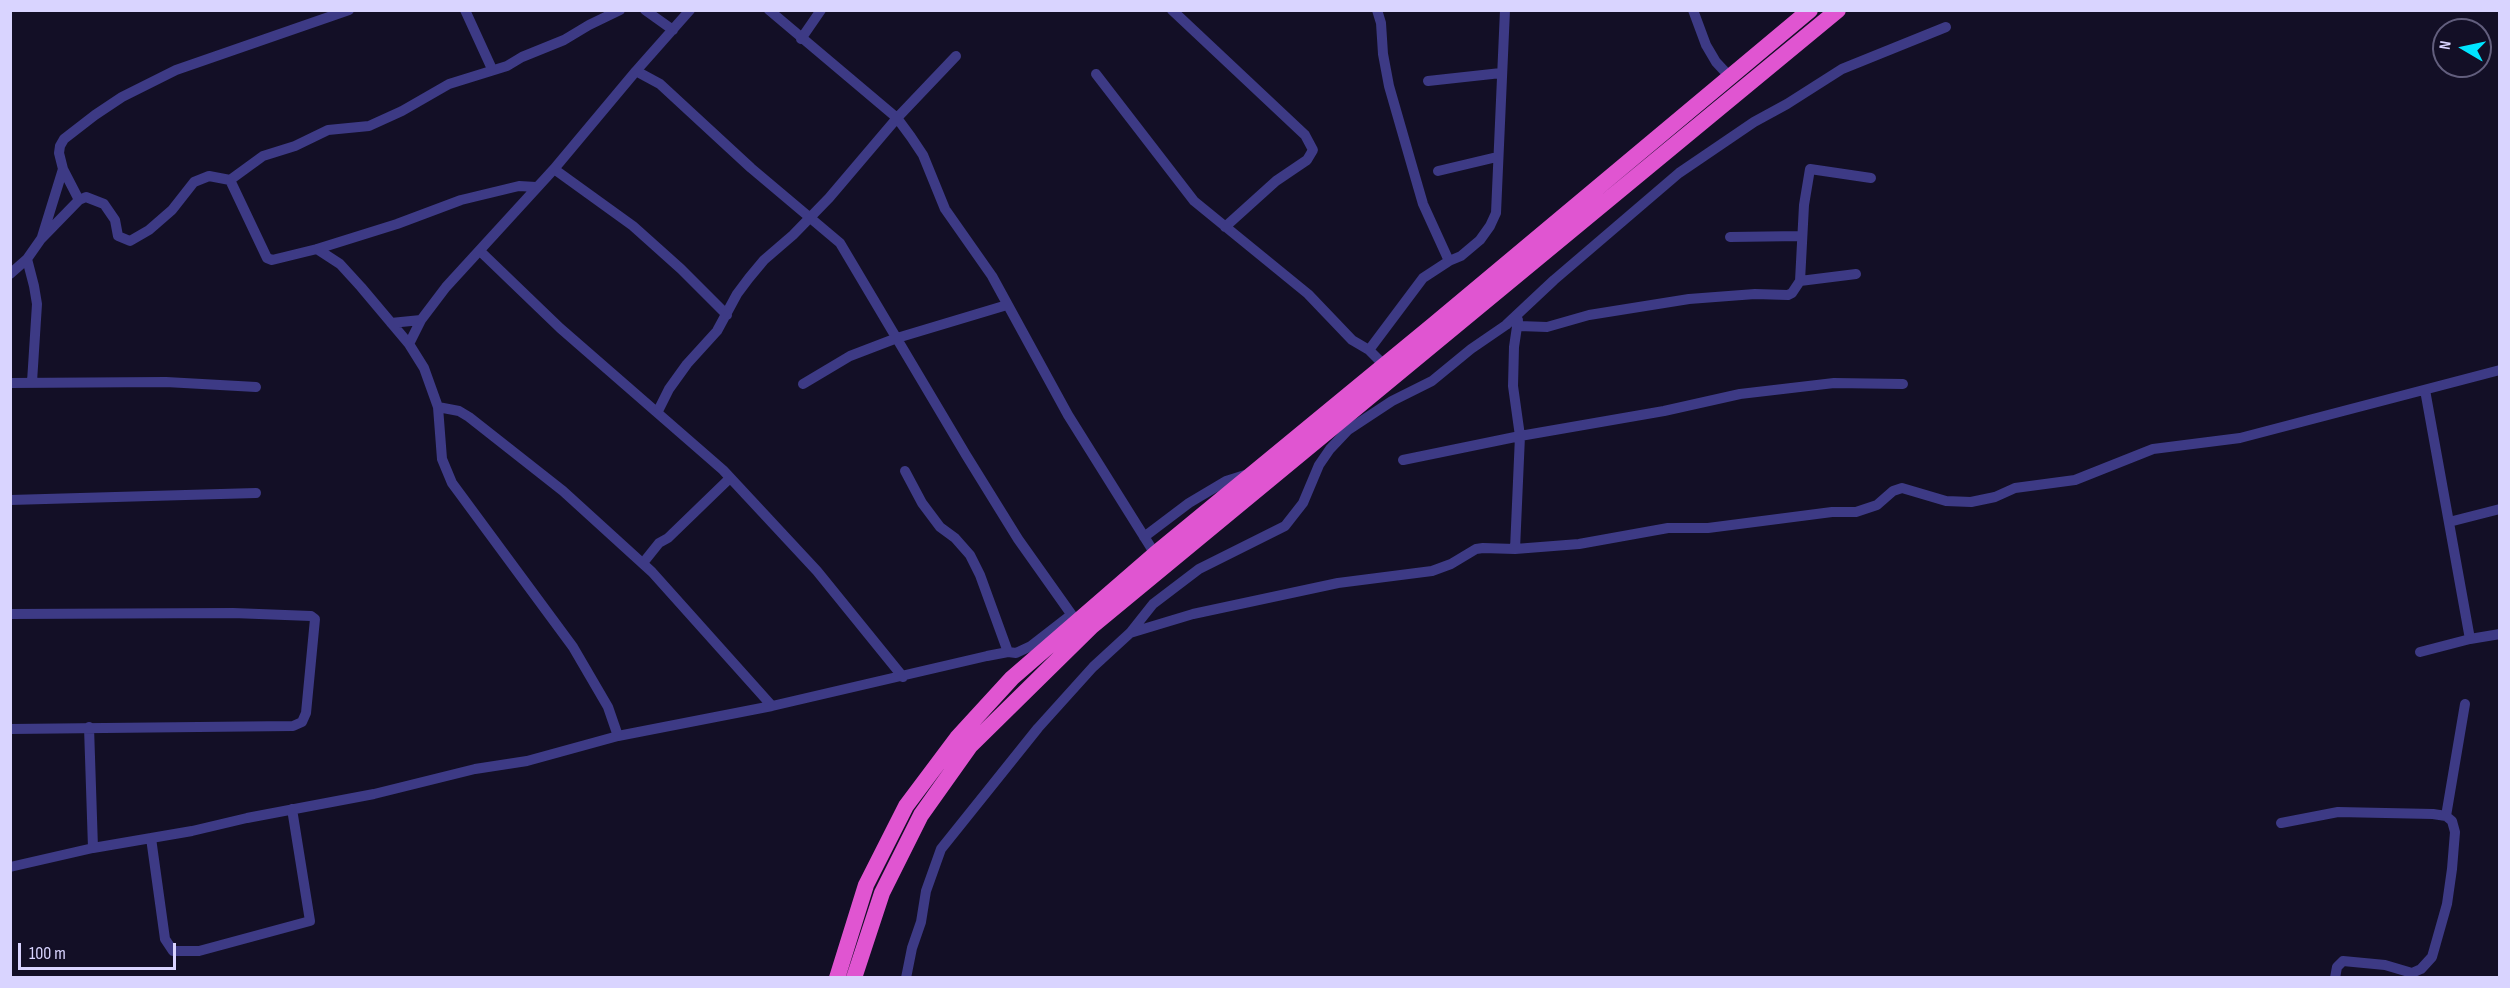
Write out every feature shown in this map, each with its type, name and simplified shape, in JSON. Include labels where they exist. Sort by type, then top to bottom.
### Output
[{"type":"highway","points":[[854,978],[882,893],[921,815],[970,746],[1092,626],[1810,10]]},
{"type":"highway","points":[[837,978],[866,885],[906,806],[957,738],[1012,678],[1074,618],[1255,471],[1390,371],[1838,10]]},
{"type":"street","points":[[79,200],[63,169],[59,153],[64,139],[122,97],[176,70],[349,10]]},
{"type":"street","points":[[465,10],[492,69]]},
{"type":"street","points":[[10,274],[27,259],[41,239],[79,200],[91,198],[104,204],[115,220],[118,236],[130,240],[150,230],[172,210],[194,182],[209,176],[230,180],[263,156],[295,146],[328,130],[369,126],[402,111],[449,84],[507,66],[522,57],[564,40],[588,25],[620,10]]},
{"type":"street","points":[[645,10],[673,30]]},
{"type":"street","points":[[409,344],[422,320],[446,287],[554,169],[690,10]]},
{"type":"street","points":[[770,10],[801,39],[897,118],[923,155],[945,208],[992,276],[1068,416],[1155,554]]},
{"type":"street","points":[[801,39],[821,10]]},
{"type":"street","points":[[1172,10],[1305,135],[1313,150],[1307,160],[1276,181],[1225,227]]},
{"type":"street","points":[[1377,10],[1381,23]]},
{"type":"street","points":[[1382,10],[1383,54],[1389,86],[1423,204],[1449,261]]},
{"type":"street","points":[[1369,350],[1423,278],[1472,248],[1490,226],[1496,213],[1505,10]]},
{"type":"street","points":[[1693,10],[1706,45],[1716,62],[1730,77]]},
{"type":"street","points":[[906,978],[912,948],[921,922],[926,891],[941,849],[1038,728],[1093,667],[1130,633],[1153,604],[1199,569],[1285,526],[1302,503],[1319,465],[1348,430],[1411,390],[1432,381],[1517,314],[1679,173],[1754,122],[1842,69],[1946,27]]},
{"type":"street","points":[[658,411],[669,389],[717,331],[737,294],[764,260],[793,235],[835,191],[897,118],[956,56]]},
{"type":"street","points":[[10,867],[93,848],[427,782],[475,769],[527,761],[618,736],[771,706],[1008,652],[1016,653],[1074,618],[1007,520],[840,243],[751,168],[660,84],[636,71]]},
{"type":"street","points":[[1428,81],[1502,73]]},
{"type":"street","points":[[1096,74],[1194,201],[1308,294],[1352,340],[1369,350],[1411,390]]},
{"type":"street","points":[[1438,171],[1497,157]]},
{"type":"street","points":[[41,239],[63,169]]},
{"type":"street","points":[[554,169],[633,226],[681,268],[727,315]]},
{"type":"street","points":[[1519,326],[1547,327],[1589,315],[1689,299],[1755,294],[1788,296],[1800,281],[1802,236],[1810,169],[1871,178]]},
{"type":"street","points":[[230,180],[267,258],[277,260],[397,224],[461,200],[519,186],[536,187]]},
{"type":"street","points":[[51,204],[71,186]]},
{"type":"street","points":[[1730,237],[1802,236]]},
{"type":"street","points":[[317,249],[340,264],[409,344],[424,368],[438,407],[438,432],[442,459],[452,483],[539,597],[573,647],[608,707],[618,736]]},
{"type":"street","points":[[480,251],[560,328],[658,411],[730,478],[817,571],[903,677]]},
{"type":"street","points":[[27,259],[36,304],[32,382]]},
{"type":"street","points":[[1800,281],[1856,274]]},
{"type":"street","points":[[803,384],[850,356],[897,338],[1007,305]]},
{"type":"street","points":[[1515,549],[1520,436],[1513,386],[1514,347],[1519,326],[1517,314]]},
{"type":"street","points":[[391,323],[422,320]]},
{"type":"street","points":[[1130,633],[1193,614],[1338,583],[1432,571],[1451,564],[1476,549],[1515,549],[1579,544],[1668,528],[1708,528],[1832,512],[1856,512],[1876,505],[1893,491],[1902,488],[1919,491],[1946,501],[1971,502],[1995,497],[2015,488],[2075,480],[2153,448],[2240,438],[2499,370]]},
{"type":"street","points":[[10,383],[166,382],[256,387]]},
{"type":"street","points":[[1403,460],[1520,436],[1664,411],[1740,394],[1834,383],[1903,384]]},
{"type":"street","points":[[2425,390],[2470,639]]},
{"type":"street","points":[[438,407],[459,411],[469,417],[563,491],[643,563],[771,706]]},
{"type":"street","points":[[905,471],[922,503],[940,527],[955,538],[970,555],[980,575],[1008,652]]},
{"type":"street","points":[[1144,537],[1189,503],[1226,481],[1255,471]]},
{"type":"street","points":[[643,563],[659,543],[668,538],[730,478]]},
{"type":"street","points":[[10,500],[256,493]]},
{"type":"street","points":[[2449,522],[2499,509]]},
{"type":"street","points":[[10,614],[233,613],[311,616],[315,619],[306,713],[302,722],[293,726],[10,729]]},
{"type":"street","points":[[2420,652],[2499,634]]},
{"type":"street","points":[[2446,816],[2465,704]]},
{"type":"street","points":[[89,727],[93,848]]},
{"type":"street","points":[[151,838],[165,939],[173,951],[199,951],[310,921],[292,809]]},
{"type":"street","points":[[2281,823],[2338,812],[2446,816],[2452,821],[2455,832],[2447,904],[2432,957],[2421,969],[2412,973],[2385,965],[2343,961],[2337,967],[2335,978]]}]
